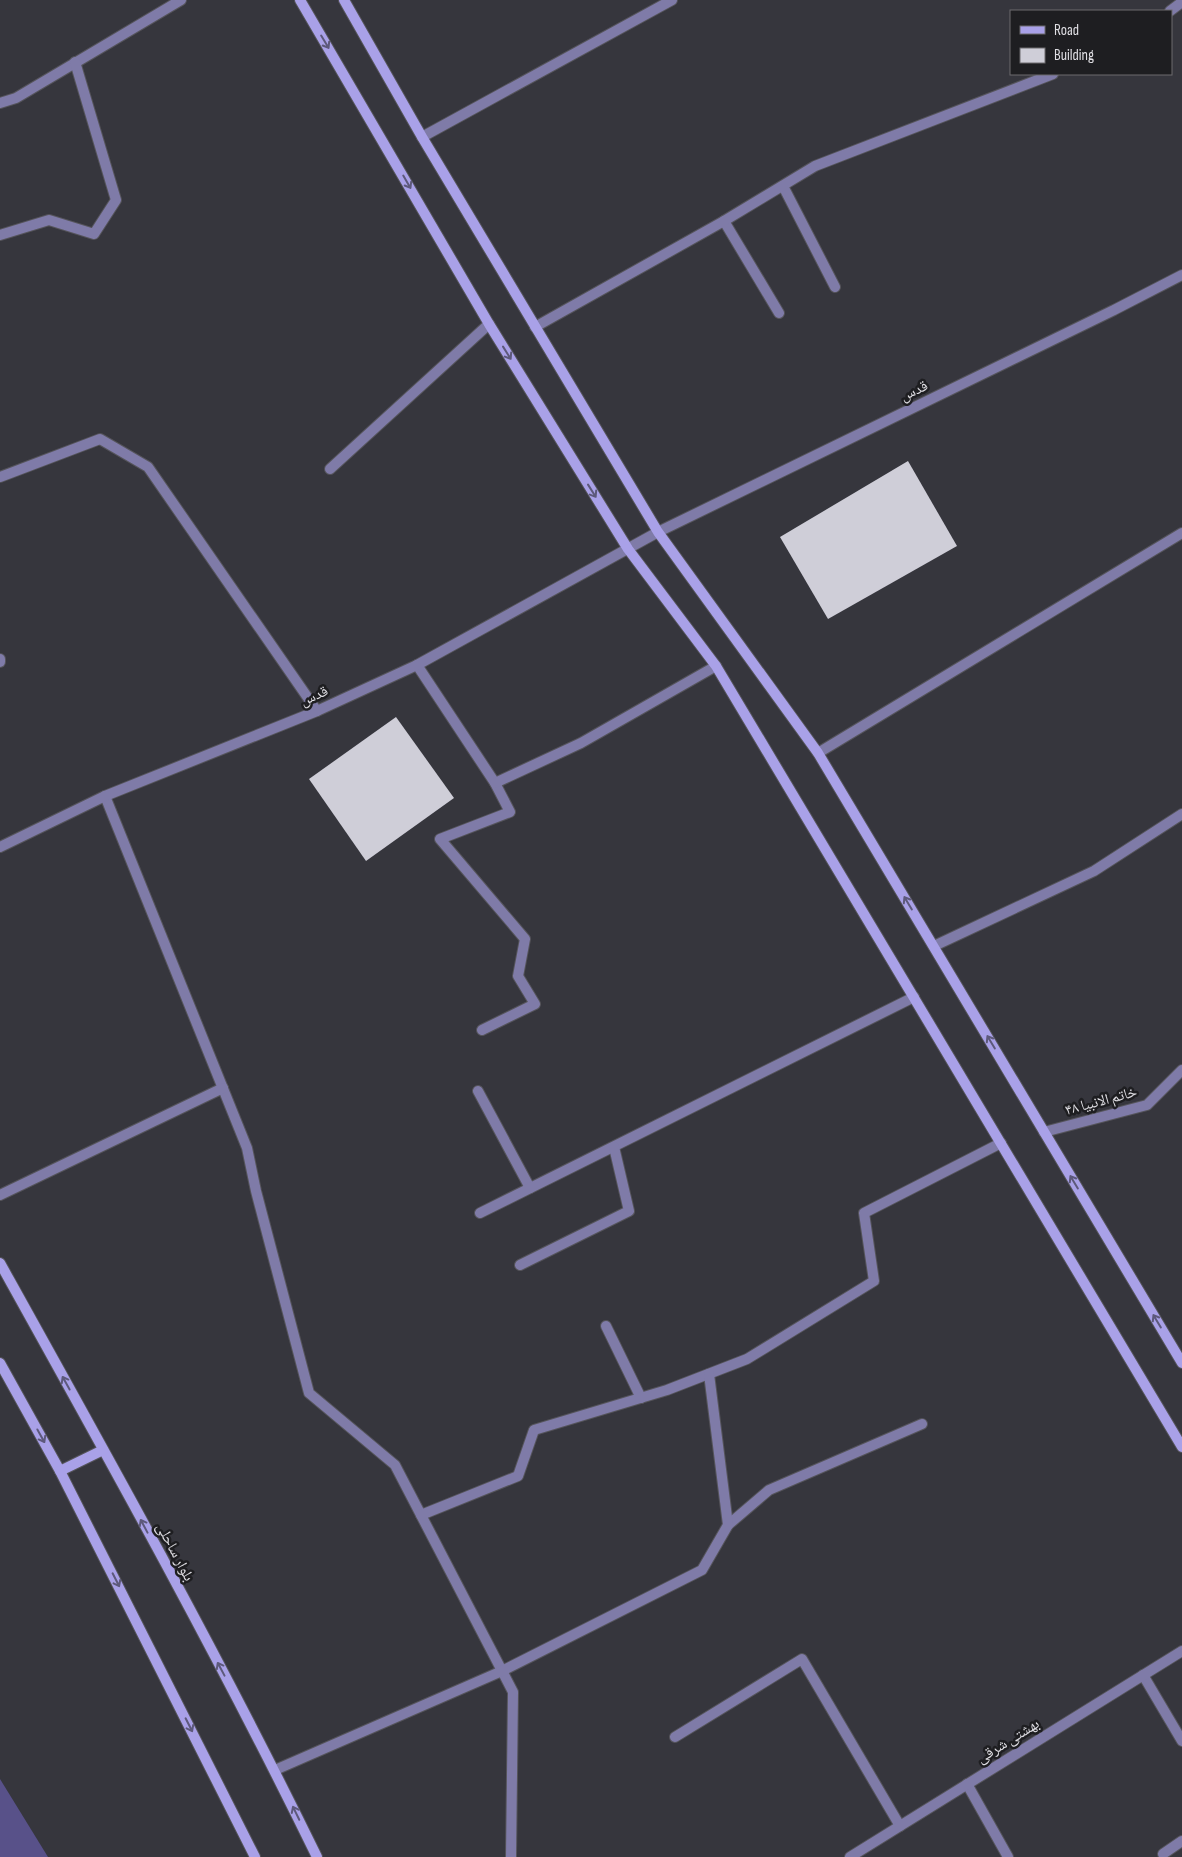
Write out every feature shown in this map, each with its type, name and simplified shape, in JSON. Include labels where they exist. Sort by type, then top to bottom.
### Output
[{"type":"main road","points":[[300,0],[489,324],[628,549],[716,666],[1182,1447]]},
{"type":"main road","points":[[344,0],[422,137],[658,532],[818,753],[1182,1363]]},
{"type":"main road","name":"بلوار ساحلی","points":[[0,1263],[275,1770],[317,1857]]},
{"type":"main road","points":[[0,1363],[60,1471],[256,1857]]},
{"type":"main road","points":[[60,1471],[103,1450]]},
{"type":"street","points":[[0,103],[16,98],[180,0]]},
{"type":"street","points":[[422,137],[672,0]]},
{"type":"street","points":[[1172,10],[1182,3]]},
{"type":"street","points":[[0,235],[49,220],[94,234],[116,200],[75,62]]},
{"type":"street","points":[[535,327],[724,221],[815,166],[1050,75]]},
{"type":"street","points":[[783,186],[835,287]]},
{"type":"street","points":[[724,221],[779,314]]},
{"type":"street","name":"قدس","points":[[0,847],[105,796],[317,711],[417,665],[658,532],[1114,310],[1182,274]]},
{"type":"street","points":[[330,469],[489,324]]},
{"type":"street","points":[[0,476],[100,439],[148,467],[317,711]]},
{"type":"street","points":[[818,753],[1182,533]]},
{"type":"street","points":[[417,665],[494,783],[510,812],[440,839],[525,940],[518,976],[535,1004],[482,1030]]},
{"type":"street","points":[[494,783],[581,743],[716,666]]},
{"type":"street","points":[[105,796],[247,1148],[256,1192],[309,1393],[395,1465],[513,1692],[511,1857]]},
{"type":"street","points":[[934,946],[1094,871],[1182,814]]},
{"type":"street","points":[[480,1213],[914,997]]},
{"type":"street","name":"خاتم الانبیا ۴۸","points":[[1044,1132],[1147,1105],[1182,1070]]},
{"type":"street","points":[[0,1195],[223,1088]]},
{"type":"street","points":[[478,1092],[530,1188]]},
{"type":"street","points":[[421,1516],[518,1476],[534,1430],[667,1390],[747,1359],[874,1282],[864,1213],[1001,1143]]},
{"type":"street","points":[[520,1265],[629,1212],[614,1147]]},
{"type":"street","points":[[606,1326],[641,1398]]},
{"type":"street","points":[[710,1374],[728,1525]]},
{"type":"street","points":[[275,1770],[502,1671],[702,1570],[728,1525],[769,1490],[922,1424]]},
{"type":"street","name":"بهشتی شرقی","points":[[850,1857],[1182,1651]]},
{"type":"street","points":[[675,1737],[802,1659],[900,1826]]},
{"type":"street","points":[[1143,1675],[1182,1741]]},
{"type":"street","points":[[968,1784],[1008,1857]]},
{"type":"street","points":[[1163,1854],[1182,1841]]},
{"type":"shaded area","points":[[0,1779],[48,1857],[0,1857]]},
{"type":"building","points":[[908,461],[957,546],[828,619],[780,537]]},
{"type":"building","points":[[396,717],[454,798],[366,861],[309,779]]}]
